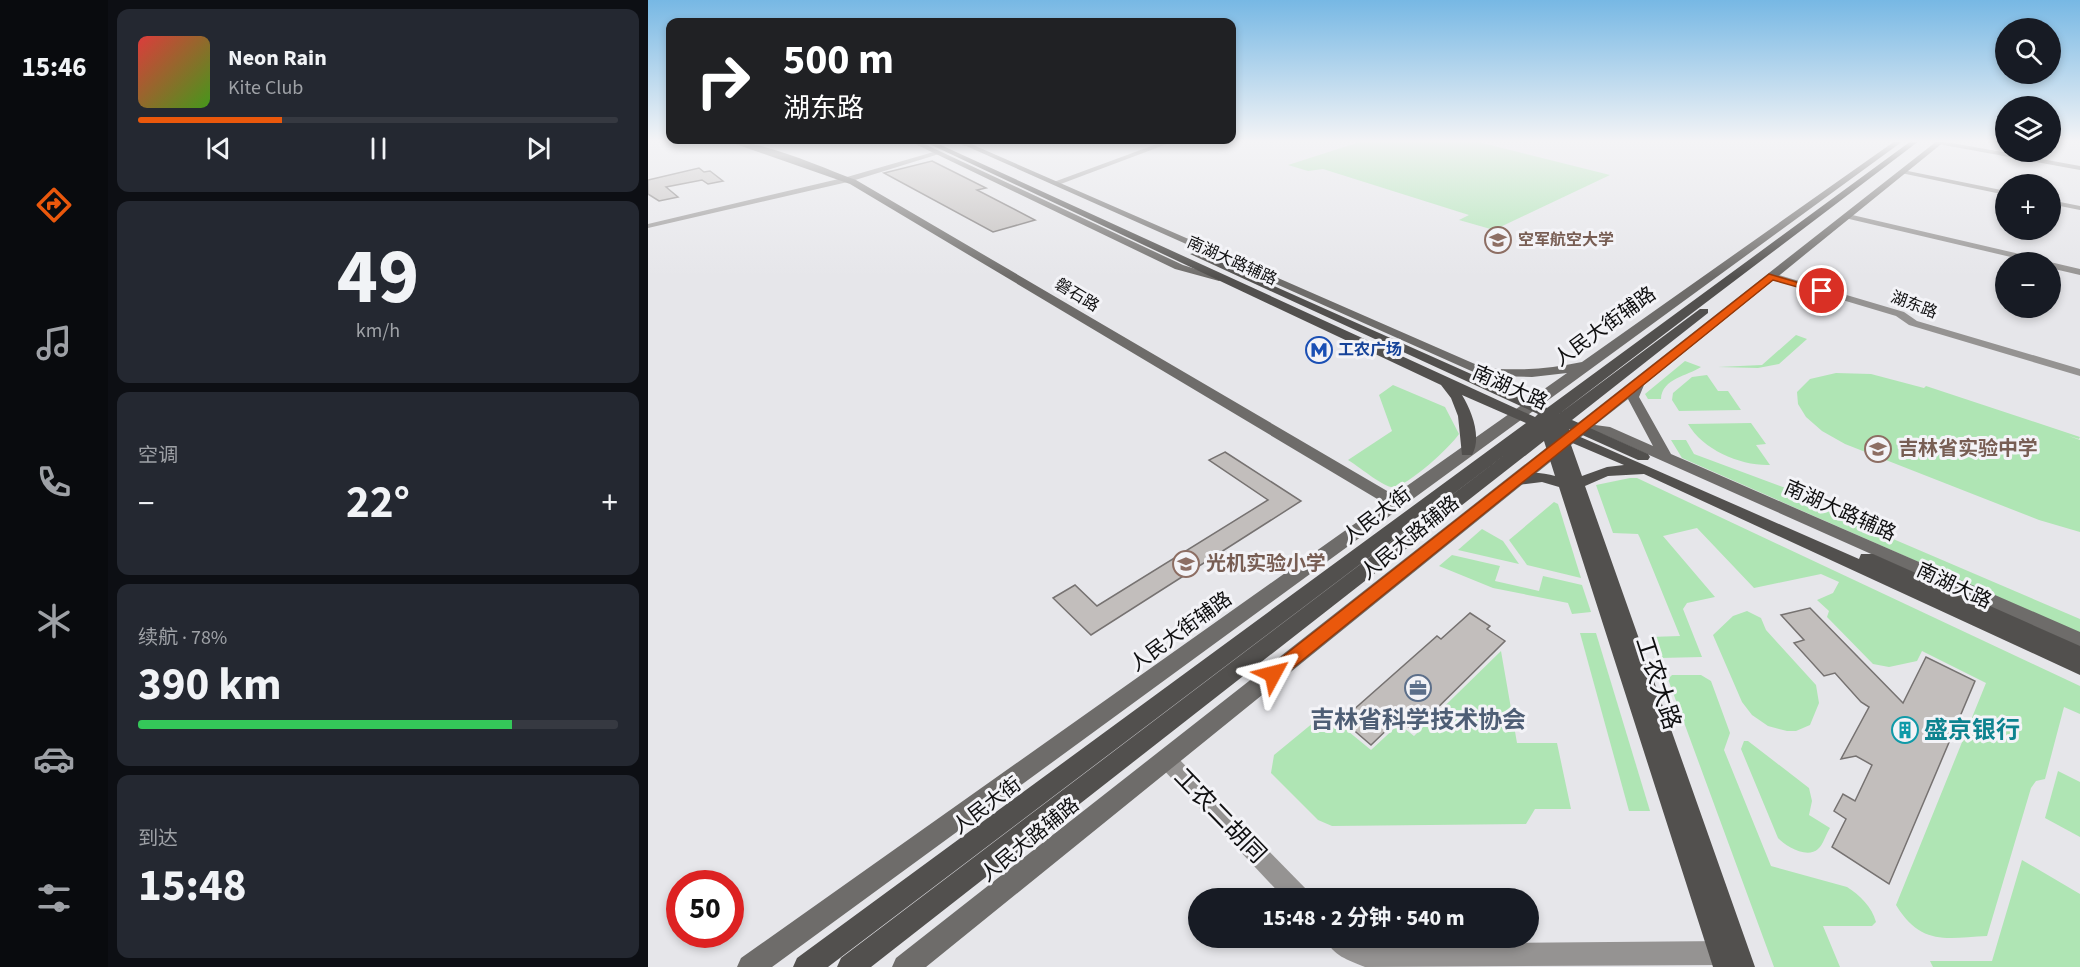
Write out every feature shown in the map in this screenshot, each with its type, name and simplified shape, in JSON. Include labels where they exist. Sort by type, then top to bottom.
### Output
[{"type":"main road","name":"南湖大路","points":[[1024,186],[1442,381],[2080,654]]},
{"type":"main road","name":"南湖大路","points":[[1044,186],[1500,391],[1552,428],[2080,667]]},
{"type":"main road","name":"人民大街","points":[[850,967],[1552,428],[1859,186]]},
{"type":"main road","name":"人民大街","points":[[806,967],[1552,428],[1877,186]]},
{"type":"main road","points":[[1442,381],[1455,392],[1469,435],[1467,452]]},
{"type":"main road","name":"工农大路","points":[[1552,428],[1732,960]]},
{"type":"main road","points":[[1517,480],[1542,477],[1571,484],[1624,469],[1660,475]]},
{"type":"street","points":[[648,226],[819,186]]},
{"type":"street","name":"磐石路","points":[[861,186],[1396,504]]},
{"type":"street","name":"南湖大路辅路","points":[[1007,186],[1179,267],[1219,278]]},
{"type":"street","name":"南湖大路辅路","points":[[1062,186],[1482,371],[1500,391]]},
{"type":"street","name":"人民大街辅路","points":[[750,967],[1467,452],[1552,428],[1596,360],[1837,186]]},
{"type":"street","name":"人民大路辅路","points":[[905,967],[1517,480],[1552,428],[1641,381],[1885,186]]},
{"type":"street","points":[[1972,186],[1995,191]]},
{"type":"street","points":[[2061,204],[2080,208]]},
{"type":"street","points":[[1848,216],[1999,252]]},
{"type":"street","points":[[2061,268],[2080,272]]},
{"type":"street","name":"湖东路","points":[[1772,276],[1900,314],[1913,323],[2080,373]]},
{"type":"street","points":[[1482,371],[1508,374],[1554,371],[1581,366],[1596,360]]},
{"type":"street","points":[[1641,381],[1633,397],[1666,457]]},
{"type":"street","name":"南湖大路辅路","points":[[1552,428],[1605,430],[2080,640]]},
{"type":"street","name":"工农二胡同","points":[[1166,759],[1289,888]]},
{"type":"street","points":[[1348,948],[1367,956],[1732,960]]},
{"type":"green space","points":[[1377,186],[1587,186],[1494,230],[1459,220],[1469,215]]},
{"type":"green space","points":[[1796,335],[1807,339],[1779,364],[1758,368],[1718,367],[1762,365]]},
{"type":"green space","points":[[1685,361],[1701,367],[1676,378],[1666,386],[1661,399],[1648,399],[1645,394]]},
{"type":"green space","points":[[1836,373],[1871,374],[1924,388],[1926,386],[2080,437],[2079,439],[2069,436],[2080,440],[2080,532],[2039,520],[1845,444],[1822,431],[1806,417],[1798,404],[1797,392],[1810,379]]},
{"type":"green space","points":[[1707,375],[1718,391],[1728,391],[1741,410],[1679,411],[1672,400],[1673,393],[1692,377]]},
{"type":"green space","points":[[1393,385],[1445,407],[1459,434],[1438,457],[1417,474],[1398,486],[1391,487],[1348,460],[1392,431],[1379,395]]},
{"type":"green space","points":[[1751,423],[1766,444],[1756,445],[1770,465],[1747,463],[1724,455],[1703,442],[1688,424]]},
{"type":"green space","points":[[1671,440],[1686,440],[1694,454],[1791,490],[1795,497],[2080,619],[2080,633],[1682,458]]},
{"type":"green space","points":[[1637,478],[2080,686],[2080,714],[2064,707],[2045,779],[2036,781],[2031,788],[1987,936],[1936,937],[1915,927],[1896,905],[1986,683],[1922,651],[1917,661],[1889,667],[1873,664],[1827,617],[1829,611],[1817,600],[1833,593],[1839,582],[1821,574],[1754,588],[1697,528],[1663,536],[1715,597],[1687,603],[1683,609],[1702,657],[1660,658],[1650,637],[1680,636],[1638,534],[1613,533],[1596,485]]},
{"type":"green space","points":[[1554,502],[1558,504],[1581,578],[1527,565],[1509,540]]},
{"type":"green space","points":[[1482,529],[1503,541],[1519,564],[1458,550]]},
{"type":"green space","points":[[1452,555],[1500,566],[1495,581],[1539,591],[1543,576],[1582,585],[1591,612],[1572,614],[1568,603],[1493,588],[1439,566]]},
{"type":"green space","points":[[1747,611],[1761,618],[1766,630],[1816,685],[1819,703],[1810,725],[1796,731],[1768,726],[1752,715],[1742,702],[1713,635],[1733,616]]},
{"type":"green space","points":[[1580,633],[1596,633],[1650,811],[1629,811]]},
{"type":"green space","points":[[1501,651],[1517,743],[1557,743],[1571,809],[1535,809],[1526,824],[1332,826],[1318,820],[1271,773],[1274,755],[1319,718],[1332,718],[1371,750],[1399,724],[1414,736]]},
{"type":"green space","points":[[1672,675],[1701,675],[1711,681],[1730,733],[1724,750],[1771,866],[1847,887],[1872,911],[1876,922],[1872,926],[1823,926],[1840,967],[1774,967],[1668,679]]},
{"type":"green space","points":[[1744,741],[1748,741],[1809,788],[1812,801],[1809,815],[1830,828],[1818,849],[1808,853],[1802,852],[1791,848],[1778,838],[1741,749]]},
{"type":"green space","points":[[2058,771],[2080,782],[2080,837],[2045,818]]},
{"type":"green space","points":[[2022,860],[2080,894],[2080,967],[1933,967],[1930,961],[1992,961]]},
{"type":"building","points":[[648,186],[670,186],[666,187],[678,197],[659,201],[648,194]]},
{"type":"building","points":[[908,186],[982,186],[986,188],[977,190],[1035,220],[993,232]]},
{"type":"building","points":[[1225,452],[1301,501],[1091,635],[1053,598],[1075,585],[1097,606],[1268,500],[1209,460]]},
{"type":"building","name":"盛京银行","points":[[1810,608],[1903,703],[1926,657],[1975,681],[1889,884],[1832,847],[1846,819],[1834,811],[1843,794],[1855,801],[1872,765],[1856,756],[1841,759],[1869,707],[1861,702],[1835,673],[1824,676],[1794,643],[1804,640],[1781,615]]},
{"type":"building","name":"吉林省科学技术协会","points":[[1470,613],[1490,626],[1487,629],[1505,641],[1414,731],[1398,719],[1371,745],[1342,720],[1437,636],[1441,639]]},
{"type":"place","name":"空军航空大学","points":[[1498,240]]},
{"type":"place","name":"工农广场","points":[[1319,350]]},
{"type":"place","name":"吉林省实验中学","points":[[1878,449]]},
{"type":"place","name":"光机实验小学","points":[[1186,564]]},
{"type":"place","name":"吉林省科学技术协会","points":[[1418,688]]},
{"type":"place","name":"盛京银行","points":[[1905,730]]},
{"type":"route","points":[[1273,674],[1772,276],[1822,291]]}]
